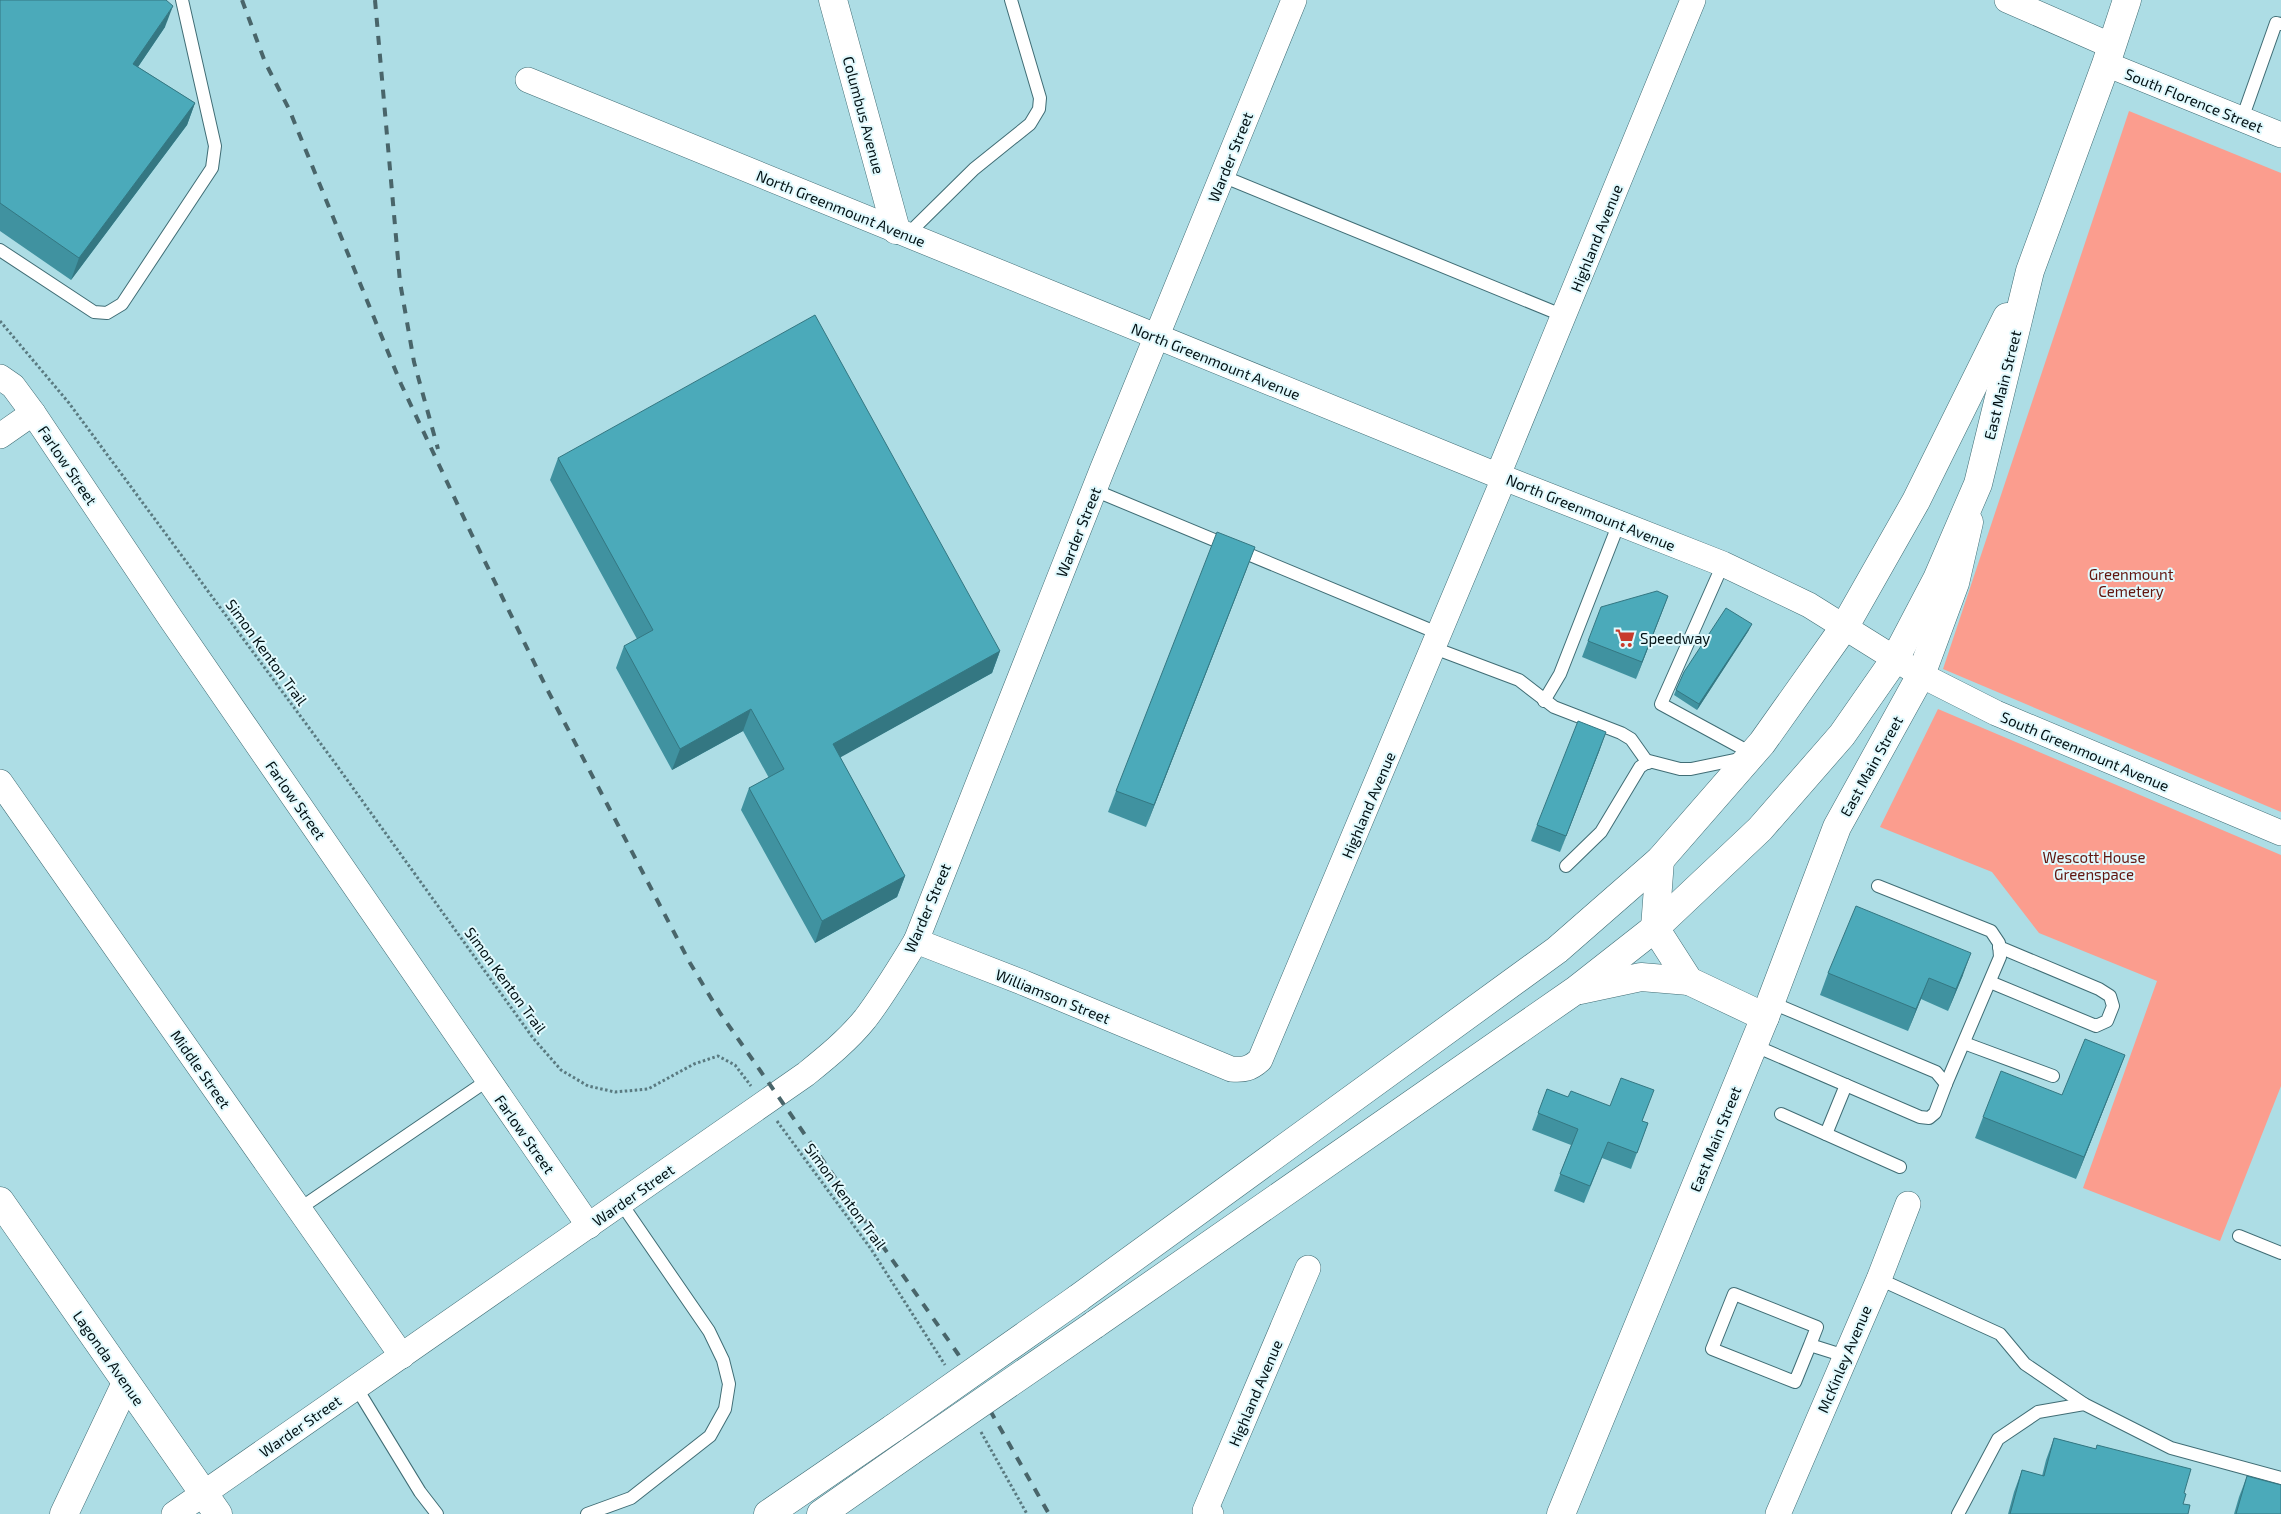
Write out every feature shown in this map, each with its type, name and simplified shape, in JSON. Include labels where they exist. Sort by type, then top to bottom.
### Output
[{"type":"main road","name":"Columbus Avenue","points":[[833,0],[902,233]]},
{"type":"main road","name":"East Main Street","points":[[1562,1514],[1753,1045],[1837,827],[1921,674],[1955,583],[2030,271],[2109,55],[2127,0]]},
{"type":"main road","points":[[768,1514],[895,1428],[1077,1299],[1557,950],[1660,860],[1751,756],[1845,626],[1916,501],[2030,271]]},
{"type":"main road","points":[[821,1514],[1576,990],[1655,928],[1760,829],[1842,735],[1895,659],[1937,580],[1978,484]]},
{"type":"main road","points":[[1660,860],[1655,928],[1689,980]]},
{"type":"main road","points":[[1576,990],[1641,977],[1689,980],[1767,1009]]},
{"type":"main road","name":"Lagonda Avenue","points":[[0,1200],[211,1504]]},
{"type":"main road","points":[[64,1514],[126,1384]]},
{"type":"street","name":"Warder Street","points":[[174,1514],[211,1504],[356,1387],[589,1226],[818,1064],[837,1049],[864,1020],[894,978],[916,941],[1094,490],[1294,0]]},
{"type":"street","name":"Highland Avenue","points":[[1190,1052],[1231,1069],[1244,1070],[1252,1067],[1260,1060],[1437,641],[1564,316],[1693,0]]},
{"type":"street","name":"South Florence Street","points":[[2007,0],[2109,55],[2242,119],[2281,135]]},
{"type":"street","name":"North Greenmount Avenue","points":[[528,80],[1501,477],[1723,564],[1809,605],[1895,659]]},
{"type":"street","name":"Farlow Street","points":[[0,377],[13,386],[33,413],[182,635],[589,1226]]},
{"type":"street","points":[[0,436],[33,413]]},
{"type":"street","name":"South Greenmount Avenue","points":[[1895,659],[1996,713],[2281,833]]},
{"type":"street","name":"Middle Street","points":[[0,782],[402,1356]]},
{"type":"street","name":"Williamson Street","points":[[916,941],[1190,1052]]},
{"type":"street","name":"McKinley Avenue","points":[[1778,1514],[1879,1279],[1908,1204]]},
{"type":"street","name":"Highland Avenue","points":[[1211,1514],[1204,1511],[1308,1268]]},
{"type":"lane","points":[[0,250],[94,312],[107,313],[122,304],[212,168],[215,146],[182,0]]},
{"type":"lane","points":[[902,233],[974,169],[1030,124],[1039,109],[1040,98],[1011,0]]},
{"type":"lane","points":[[2242,119],[2276,23],[2281,24]]},
{"type":"lane","points":[[1222,176],[1564,316]]},
{"type":"lane","points":[[1094,490],[1437,641],[1519,680],[1554,707],[1622,733],[1631,739],[1648,762]]},
{"type":"lane","points":[[1544,701],[1560,674],[1619,523]]},
{"type":"lane","points":[[1723,564],[1661,704],[1751,756]]},
{"type":"lane","points":[[1566,866],[1601,832],[1640,767],[1648,762],[1680,769],[1691,769],[1751,756]]},
{"type":"lane","points":[[1753,1045],[1920,1117],[1929,1118],[1935,1113],[2000,957],[1999,942],[1991,932],[1878,886]]},
{"type":"lane","points":[[1990,982],[2096,1026],[2107,1021],[2113,1006],[2110,996],[2099,989],[1999,947]]},
{"type":"lane","points":[[1767,1009],[1936,1072],[1946,1084]]},
{"type":"lane","points":[[1964,1043],[2053,1076]]},
{"type":"lane","points":[[299,1209],[488,1080]]},
{"type":"lane","points":[[1826,1134],[1846,1085]]},
{"type":"lane","points":[[1781,1114],[1900,1167]]},
{"type":"lane","points":[[587,1514],[631,1498],[710,1436],[725,1409],[729,1384],[723,1360],[709,1331],[621,1203]]},
{"type":"lane","points":[[2239,1236],[2281,1253]]},
{"type":"lane","points":[[1879,1279],[2000,1334],[2025,1364],[2084,1404],[2171,1448],[2281,1478]]},
{"type":"lane","points":[[1734,1294],[1817,1327],[1810,1344],[1795,1382],[1712,1349],[1734,1294]]},
{"type":"lane","points":[[1810,1344],[1845,1356]]},
{"type":"lane","points":[[356,1387],[420,1492],[436,1514]]},
{"type":"lane","points":[[1958,1514],[1998,1440],[2038,1412],[2084,1404]]},
{"type":"path","name":"Simon Kenton Trail","points":[[0,321],[69,403],[341,771],[533,1038],[561,1070],[588,1086],[615,1092],[648,1088],[694,1064],[718,1056],[735,1065],[872,1249],[949,1373]]},
{"type":"path","points":[[978,1425],[1028,1514]]},
{"type":"green space","name":"Greenmount Cemetery","points":[[2129,111],[2281,173],[2281,812],[1943,669]]},
{"type":"green space","name":"Wescott House Greenspace","points":[[1938,709],[2281,855],[2281,1086],[2220,1241],[2083,1188],[2157,981],[2039,933],[1992,872],[1880,827]]},
{"type":"building","points":[[0,0],[166,0],[173,6],[133,64],[195,103],[79,258],[0,203]]},
{"type":"building","points":[[815,315],[1000,651],[833,744],[905,876],[822,921],[749,788],[784,769],[751,709],[680,749],[624,646],[653,630],[558,458]]},
{"type":"building","points":[[1217,532],[1255,547],[1154,805],[1116,791]]},
{"type":"building","points":[[1657,591],[1668,596],[1642,662],[1588,641],[1601,607]]},
{"type":"building","points":[[1726,608],[1752,624],[1699,704],[1676,690],[1684,672]]},
{"type":"building","points":[[1578,721],[1606,732],[1566,836],[1537,825]]},
{"type":"building","points":[[1856,906],[1971,953],[1956,989],[1929,978],[1916,1009],[1828,973]]},
{"type":"building","points":[[2085,1039],[2125,1055],[2084,1157],[1983,1117],[2001,1071],[2062,1095]]},
{"type":"building","points":[[1621,1078],[1654,1090],[1642,1121],[1648,1123],[1637,1153],[1608,1142],[1590,1186],[1560,1174],[1578,1129],[1538,1113],[1547,1089],[1568,1097],[1571,1091],[1610,1106]]},
{"type":"building","points":[[2054,1438],[2096,1449],[2097,1445],[2191,1469],[2183,1504],[2190,1505],[2188,1514],[2010,1514],[2022,1470],[2044,1476]]},
{"type":"building","points":[[2247,1476],[2281,1485],[2281,1514],[2236,1514]]},
{"type":"railway","points":[[242,0],[265,62],[289,109],[401,384],[547,689],[690,963],[720,1013],[958,1354],[1049,1514]]},
{"type":"railway","points":[[375,0],[400,282],[414,362],[438,449]]},
{"type":"place","name":"Speedway","points":[[1625,638]]}]
